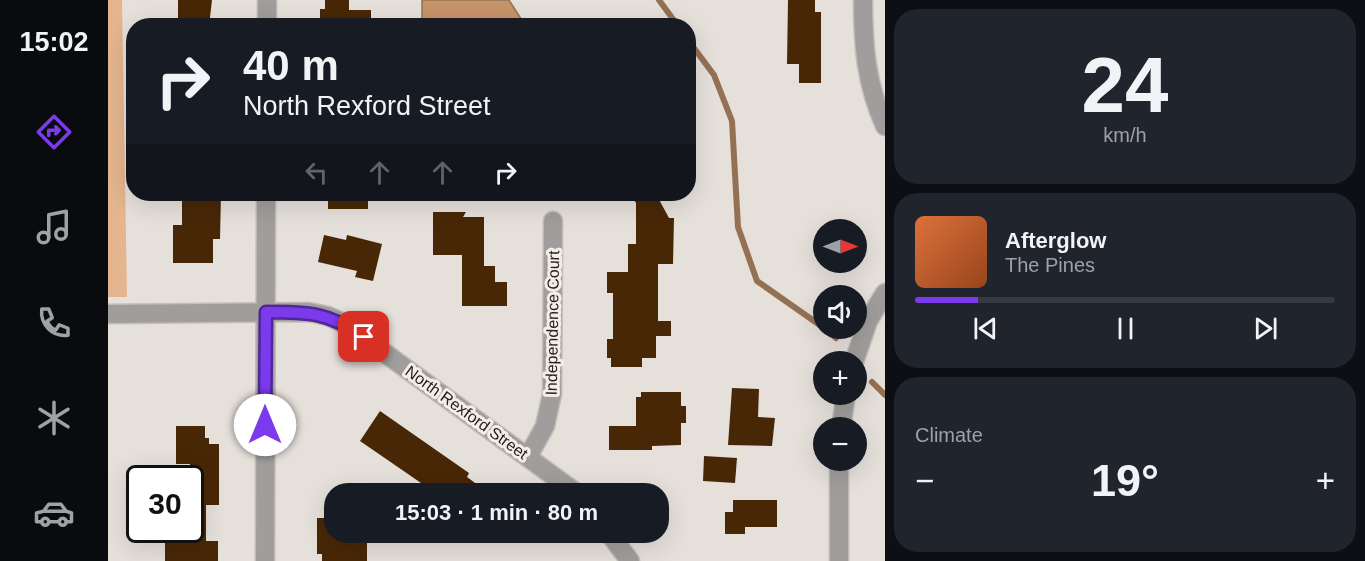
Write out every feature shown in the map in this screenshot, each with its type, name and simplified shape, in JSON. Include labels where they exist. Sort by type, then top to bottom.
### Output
[{"type":"street","points":[[267,0],[267,18]]},
{"type":"street","points":[[863,0],[864,60],[875,102],[885,126]]},
{"type":"street","points":[[265,561],[266,201]]},
{"type":"street","name":"Independence Court","points":[[529,455],[545,426],[552,394],[553,221]]},
{"type":"street","points":[[858,351],[868,321],[885,293]]},
{"type":"street","name":"North Rexford Street","points":[[108,314],[309,312],[328,316],[345,324],[529,455],[564,483]]},
{"type":"street","points":[[839,471],[839,561]]},
{"type":"street","points":[[616,543],[630,561]]},
{"type":"shaded area","points":[[108,0],[122,0],[127,297],[108,297]]},
{"type":"shaded area","points":[[422,0],[509,0],[521,18],[422,18]]},
{"type":"building","points":[[178,0],[212,0],[210,18],[178,18]]},
{"type":"building","points":[[325,0],[349,0],[349,10],[371,10],[371,18],[320,18],[320,9],[325,9]]},
{"type":"building","points":[[788,0],[815,0],[815,12],[821,12],[821,83],[799,83],[799,64],[787,64]]},
{"type":"building","points":[[182,201],[221,201],[220,239],[213,239],[213,263],[173,263],[173,225],[182,225]]},
{"type":"building","points":[[328,201],[368,201],[368,209],[328,209]]},
{"type":"building","points":[[635,201],[660,201],[669,218],[674,218],[673,264],[658,264],[658,321],[671,321],[671,336],[656,336],[656,358],[642,358],[642,367],[611,367],[611,358],[607,358],[607,339],[613,339],[613,293],[607,293],[607,272],[628,272],[628,244],[636,244]]},
{"type":"building","points":[[433,212],[466,212],[463,217],[484,217],[484,266],[495,266],[495,282],[507,282],[507,306],[462,306],[462,255],[433,255]]},
{"type":"building","points":[[324,235],[346,240],[347,235],[382,244],[373,281],[355,277],[357,271],[318,262]]},
{"type":"building","points":[[732,388],[759,389],[758,417],[775,418],[772,446],[728,445]]},
{"type":"building","points":[[641,392],[681,392],[681,406],[686,406],[686,423],[681,423],[681,445],[652,446],[652,450],[609,450],[609,426],[636,426],[636,397],[641,397]]},
{"type":"building","points":[[380,411],[469,473],[467,477],[475,483],[421,483],[360,441]]},
{"type":"building","points":[[176,426],[205,426],[205,438],[209,438],[209,444],[219,444],[219,505],[206,505],[206,541],[218,541],[218,561],[165,561],[165,543],[204,543],[204,465],[176,464]]},
{"type":"building","points":[[704,456],[737,458],[735,483],[703,481]]},
{"type":"building","points":[[733,500],[777,500],[777,527],[745,527],[745,534],[725,534],[725,512],[733,512]]},
{"type":"building","points":[[317,518],[324,518],[324,543],[367,543],[367,561],[322,561],[322,554],[317,554]]},
{"type":"waterway","points":[[659,0],[672,18]]},
{"type":"waterway","points":[[696,51],[714,75],[732,121],[738,227],[757,281],[813,320]]},
{"type":"waterway","points":[[872,382],[885,395]]},
{"type":"route","points":[[265,425],[266,312],[309,312],[328,316],[364,337]]}]
